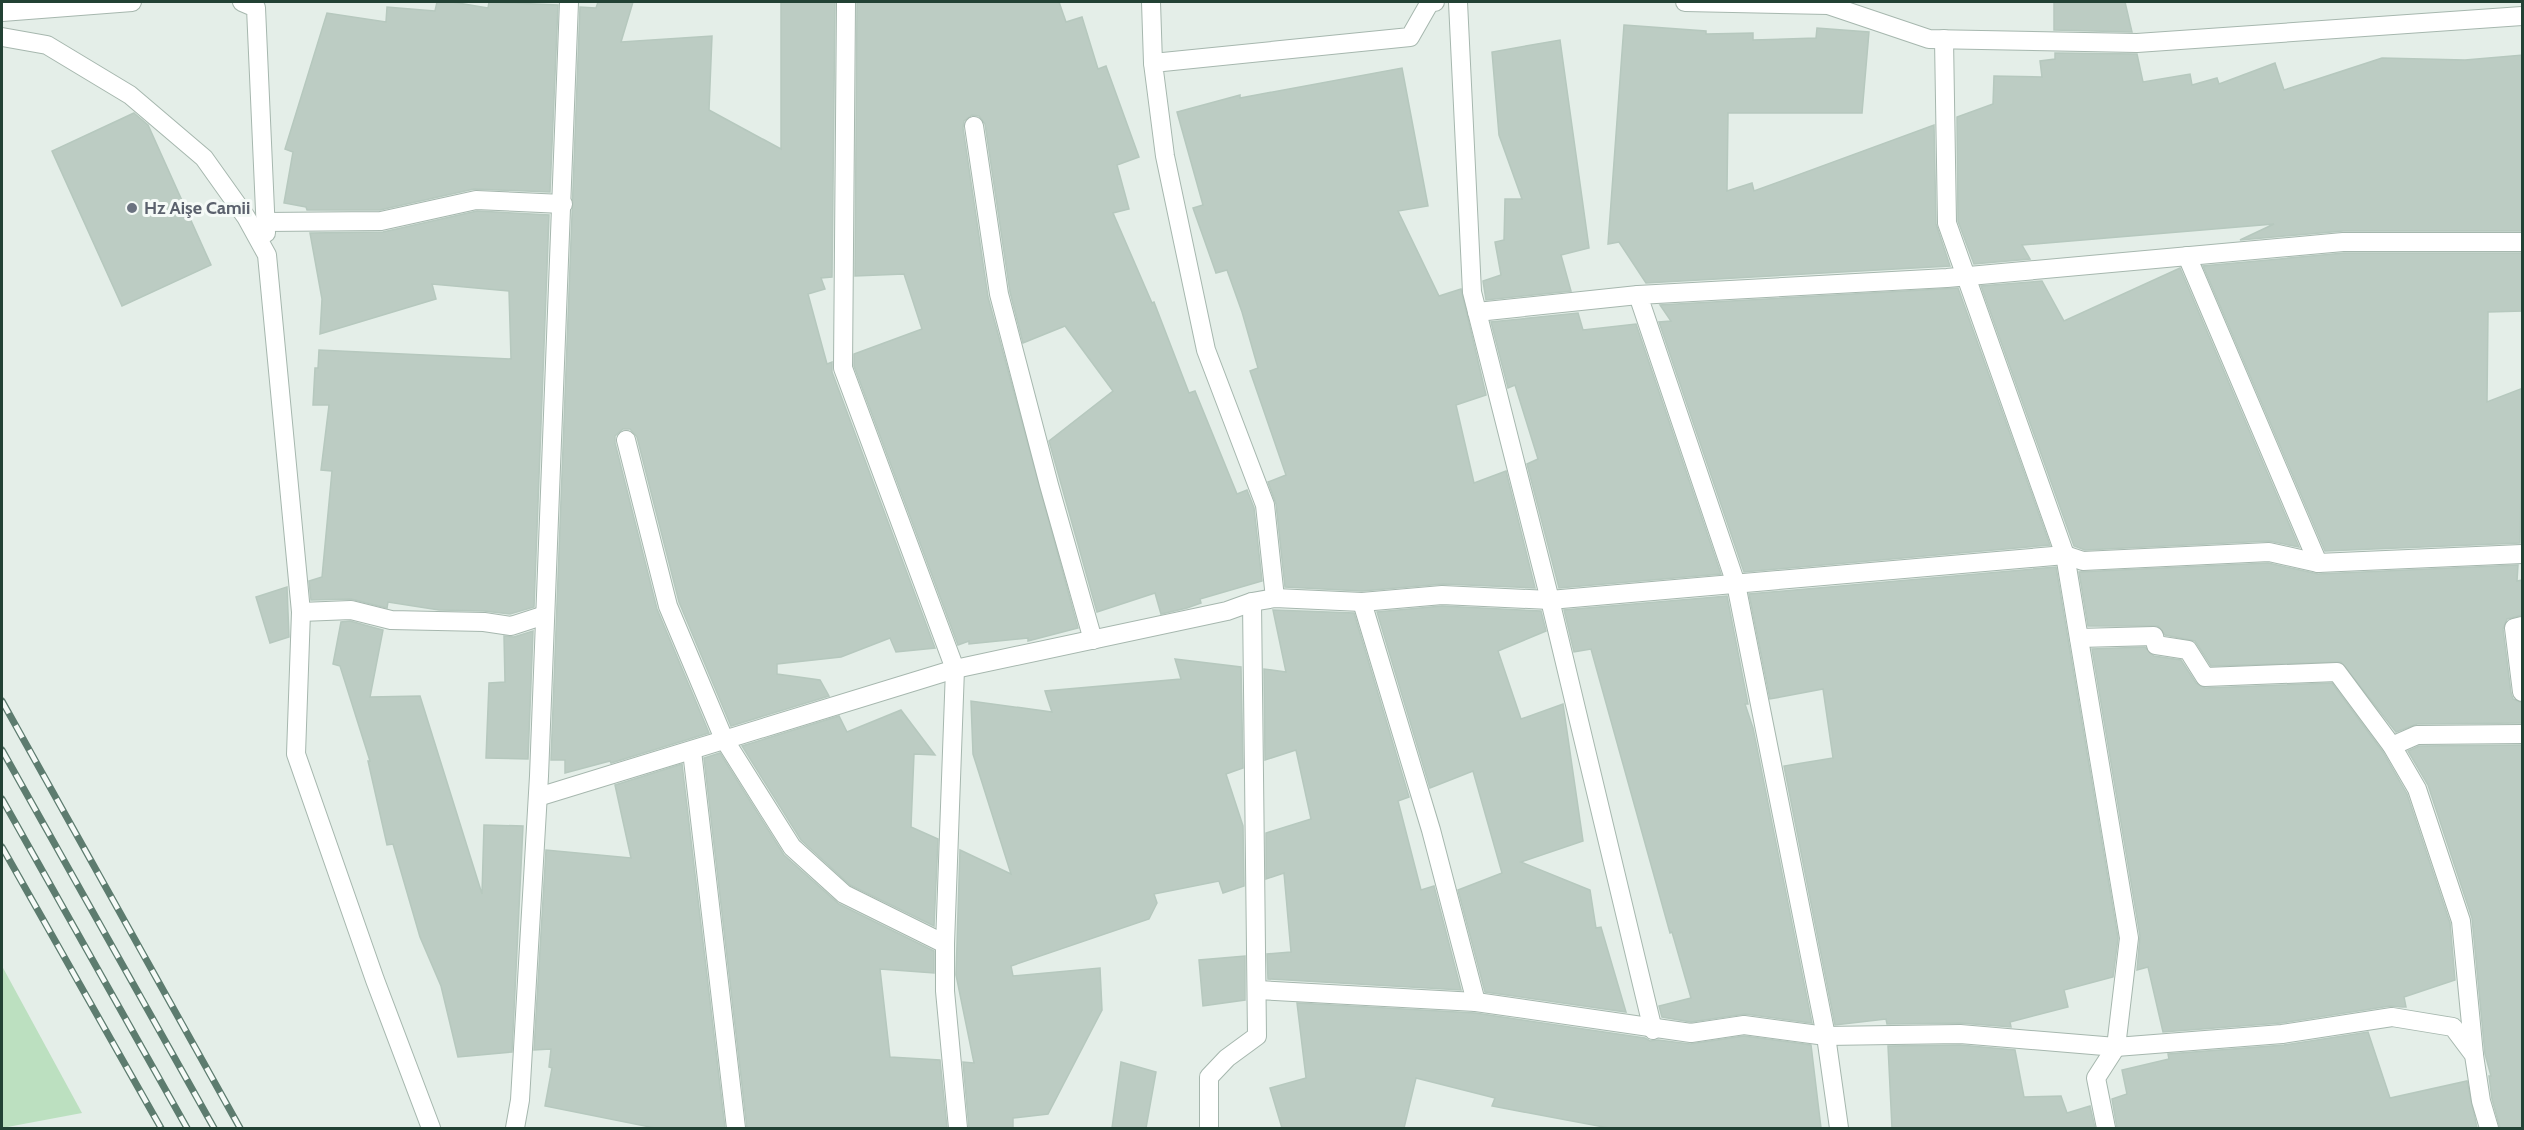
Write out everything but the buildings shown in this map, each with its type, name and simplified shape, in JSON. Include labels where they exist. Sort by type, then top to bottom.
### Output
[{"type":"street","points":[[2,12],[66,4],[132,2]]},
{"type":"street","points":[[243,2],[256,8],[267,255],[301,612],[296,754],[375,980],[431,1128]]},
{"type":"street","points":[[515,1128],[520,1100],[538,797],[563,204],[569,2]]},
{"type":"street","points":[[846,2],[843,368],[955,669],[945,991],[958,1128]]},
{"type":"street","points":[[1151,2],[1153,63],[1165,156],[1206,350],[1264,506],[1275,598]]},
{"type":"street","points":[[1153,63],[1410,37],[1430,2],[1435,2]]},
{"type":"street","points":[[1458,2],[1471,280],[1477,312],[1550,600],[1653,1030]]},
{"type":"street","points":[[1685,2],[1828,5],[1929,39],[2137,43],[2523,16]]},
{"type":"street","points":[[2,37],[47,45],[130,95],[204,158],[246,217],[267,255]]},
{"type":"street","points":[[1944,39],[1947,223],[2065,555],[2129,938],[2115,1047],[2097,1078],[2106,1128]]},
{"type":"street","points":[[974,126],[999,294],[1048,485],[1093,640]]},
{"type":"street","points":[[265,222],[381,221],[476,200],[563,204]]},
{"type":"street","points":[[1477,312],[1638,295],[1965,277],[2343,242],[2523,242]]},
{"type":"street","points":[[2187,256],[2318,563]]},
{"type":"street","points":[[1638,295],[1736,584],[1826,1036],[1839,1128]]},
{"type":"street","points":[[626,440],[668,606],[724,740],[792,847],[844,894],[945,944]]},
{"type":"street","points":[[538,797],[955,669],[1227,611],[1252,602],[1275,598],[1362,602],[1442,595],[1550,600],[2065,555],[2084,561],[2269,552],[2318,563],[2523,554]]},
{"type":"street","points":[[1209,1128],[1209,1077],[1227,1059],[1257,1036],[1252,602]]},
{"type":"street","points":[[1362,602],[1431,830],[1476,1002]]},
{"type":"street","points":[[301,612],[351,610],[391,620],[484,622],[511,626],[546,615]]},
{"type":"street","points":[[2523,626],[2514,628],[2523,692]]},
{"type":"street","points":[[2079,638],[2154,636],[2156,645],[2188,650],[2205,677],[2337,672],[2392,746],[2417,789],[2461,921],[2481,1101],[2489,1128]]},
{"type":"street","points":[[2392,746],[2417,735],[2523,734]]},
{"type":"street","points":[[692,751],[736,1128]]},
{"type":"street","points":[[1257,990],[1476,1002],[1691,1034],[1744,1025],[1826,1036],[1960,1034],[2115,1047],[2282,1034],[2392,1017],[2453,1027],[2475,1055]]},
{"type":"green space","points":[[2,966],[82,1113],[2,1128]]},
{"type":"railway","points":[[2,701],[240,1128]]},
{"type":"railway","points":[[2,750],[214,1128]]},
{"type":"railway","points":[[2,799],[187,1128]]},
{"type":"railway","points":[[2,847],[161,1128]]},
{"type":"place","name":"Hz Aişe Camii","points":[[132,208]]}]
